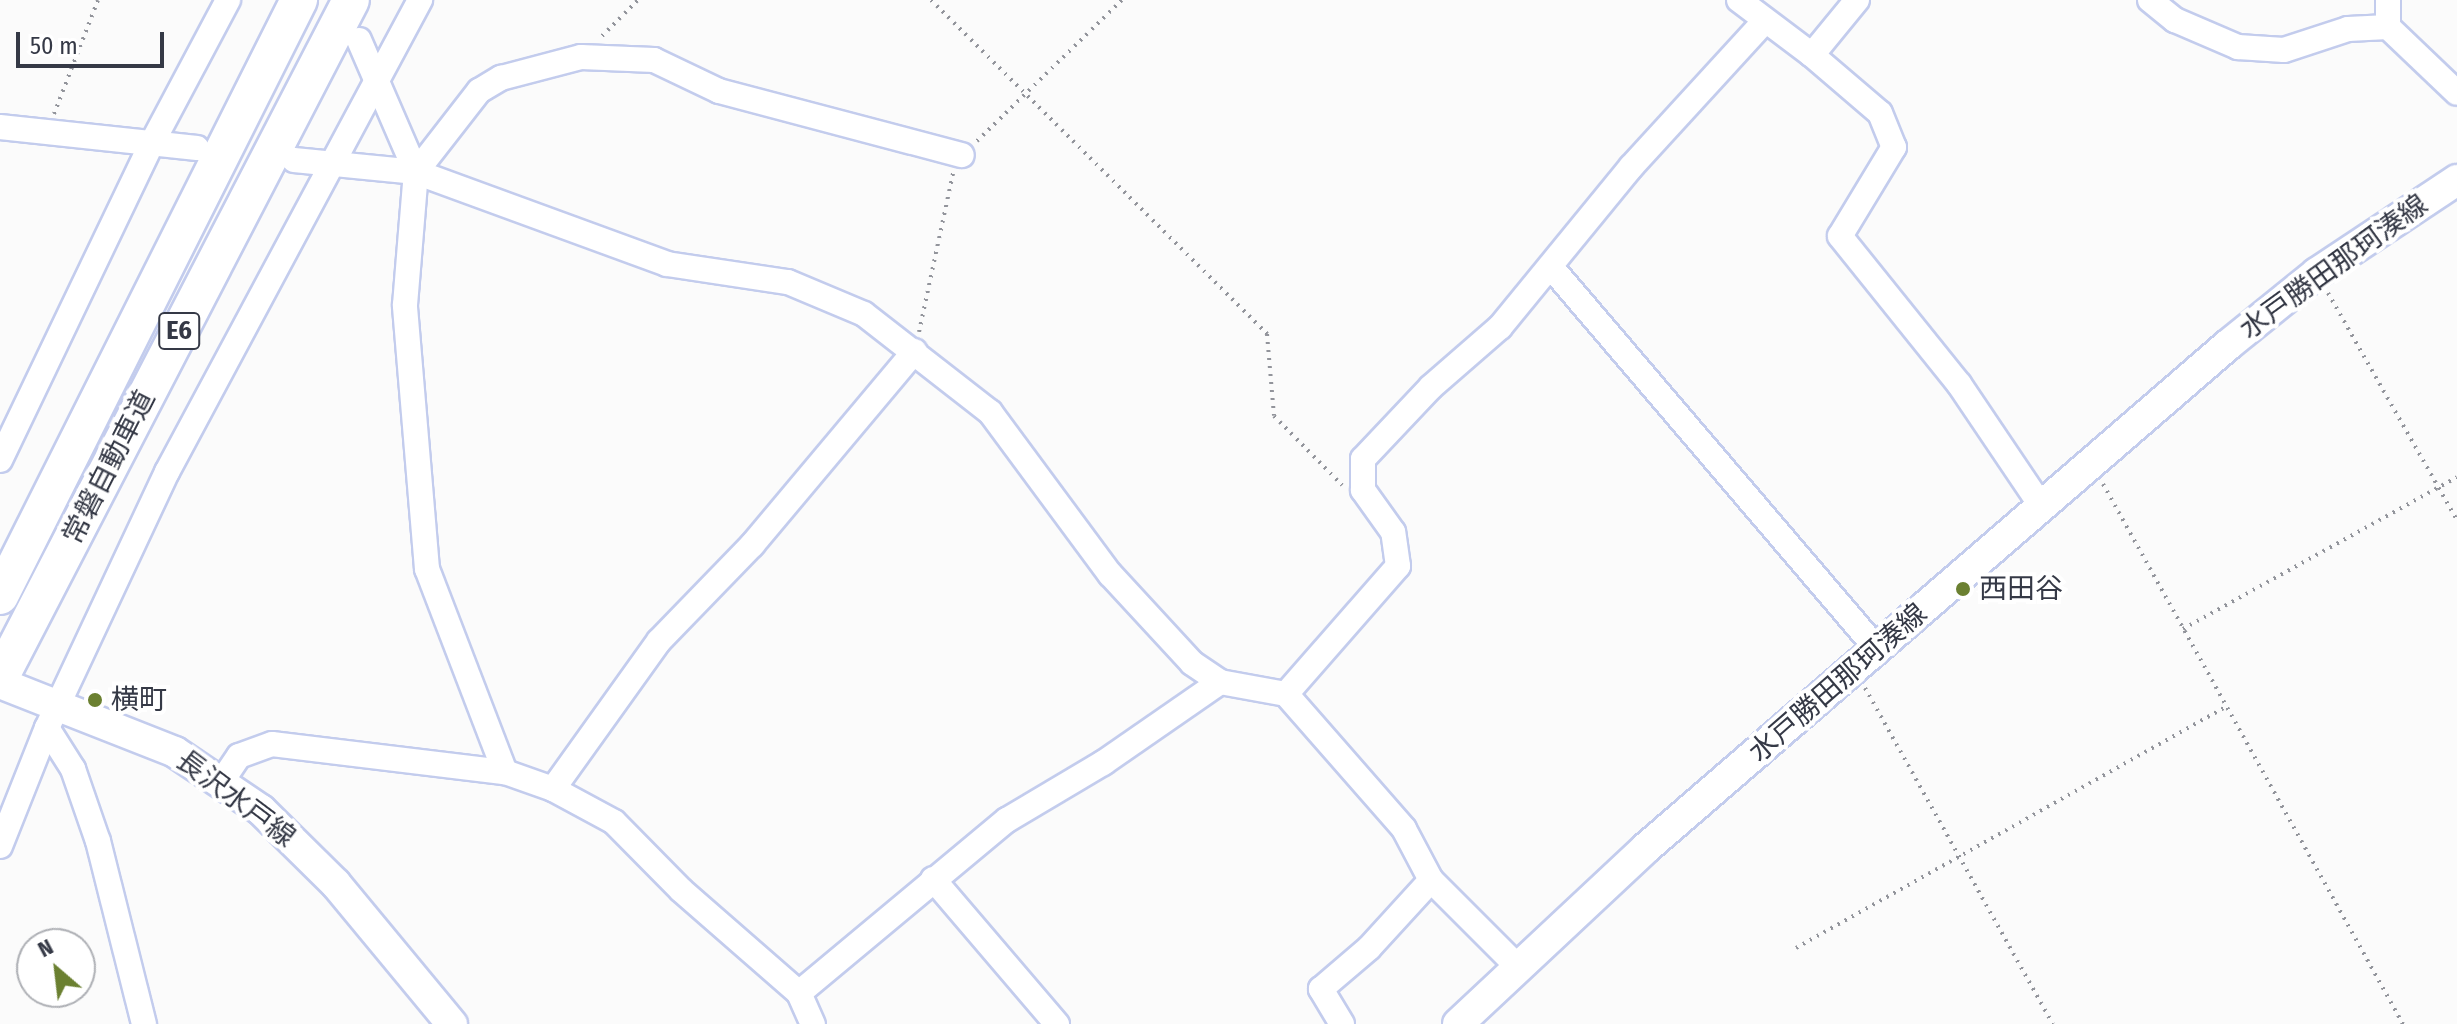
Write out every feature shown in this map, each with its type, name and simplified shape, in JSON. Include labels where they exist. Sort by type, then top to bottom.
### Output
[{"type":"highway","name":"常磐自動車道","points":[[0,596],[299,0]]},
{"type":"highway","name":"常磐自動車道","points":[[3,675],[351,0]]},
{"type":"main road","name":"水戸勝田那珂湊線","points":[[1458,1024],[1517,966],[2092,463],[2317,273],[2457,180]]},
{"type":"main road","name":"長沢水戸線","points":[[3,675],[53,716],[141,735],[222,781],[299,844],[452,1024]]},
{"type":"street","points":[[0,460],[152,143],[228,0]]},
{"type":"street","points":[[0,846],[53,716],[167,472],[329,165],[379,82],[420,0]]},
{"type":"street","points":[[1739,0],[1763,23],[1812,55],[1880,113],[1894,147],[1840,236],[1959,384],[2042,507]]},
{"type":"street","points":[[1812,55],[1857,0]]},
{"type":"street","points":[[2150,0],[2175,20],[2238,47],[2284,50],[2348,29],[2388,27]]},
{"type":"street","points":[[2388,0],[2388,27],[2457,93]]},
{"type":"street","points":[[1286,694],[1398,566],[1393,532],[1363,490],[1363,459],[1431,387],[1500,327],[1631,167],[1763,23]]},
{"type":"street","points":[[359,40],[416,172],[405,305],[408,391],[427,569],[505,772]]},
{"type":"street","points":[[416,172],[479,91],[501,78],[581,57],[654,60],[719,91],[962,155]]},
{"type":"street","points":[[0,127],[197,148]]},
{"type":"street","points":[[294,160],[416,172],[667,264],[742,272],[828,295],[915,351],[990,412],[1110,574],[1192,663],[1220,682],[1286,694],[1404,829],[1431,880],[1517,966]]},
{"type":"street","points":[[1551,267],[1877,649]]},
{"type":"street","points":[[553,789],[659,641],[752,545],[915,351]]},
{"type":"street","points":[[799,993],[1007,820],[1103,763],[1220,682]]},
{"type":"street","points":[[53,716],[98,841],[144,1024]]},
{"type":"street","points":[[222,781],[239,756],[272,744],[505,772],[553,789],[614,822],[681,890],[799,993],[813,1024]]},
{"type":"street","points":[[933,879],[1057,1024]]},
{"type":"street","points":[[1342,1024],[1321,989],[1369,948],[1431,880]]},
{"type":"path","points":[[48,131],[98,0]]},
{"type":"path","points":[[581,57],[638,0]]},
{"type":"path","points":[[931,0],[1267,334],[1274,416],[1338,483],[1363,490]]},
{"type":"path","points":[[915,351],[952,175],[962,155],[1122,0]]},
{"type":"path","points":[[2317,273],[2457,520]]},
{"type":"path","points":[[2092,463],[2403,1024]]},
{"type":"path","points":[[2183,629],[2457,477]]},
{"type":"path","points":[[1854,669],[2053,1024]]},
{"type":"path","points":[[1796,948],[1961,859],[2226,707]]},
{"type":"place","name":"西田谷","points":[[1963,589]]},
{"type":"place","name":"横町","points":[[95,700]]}]
